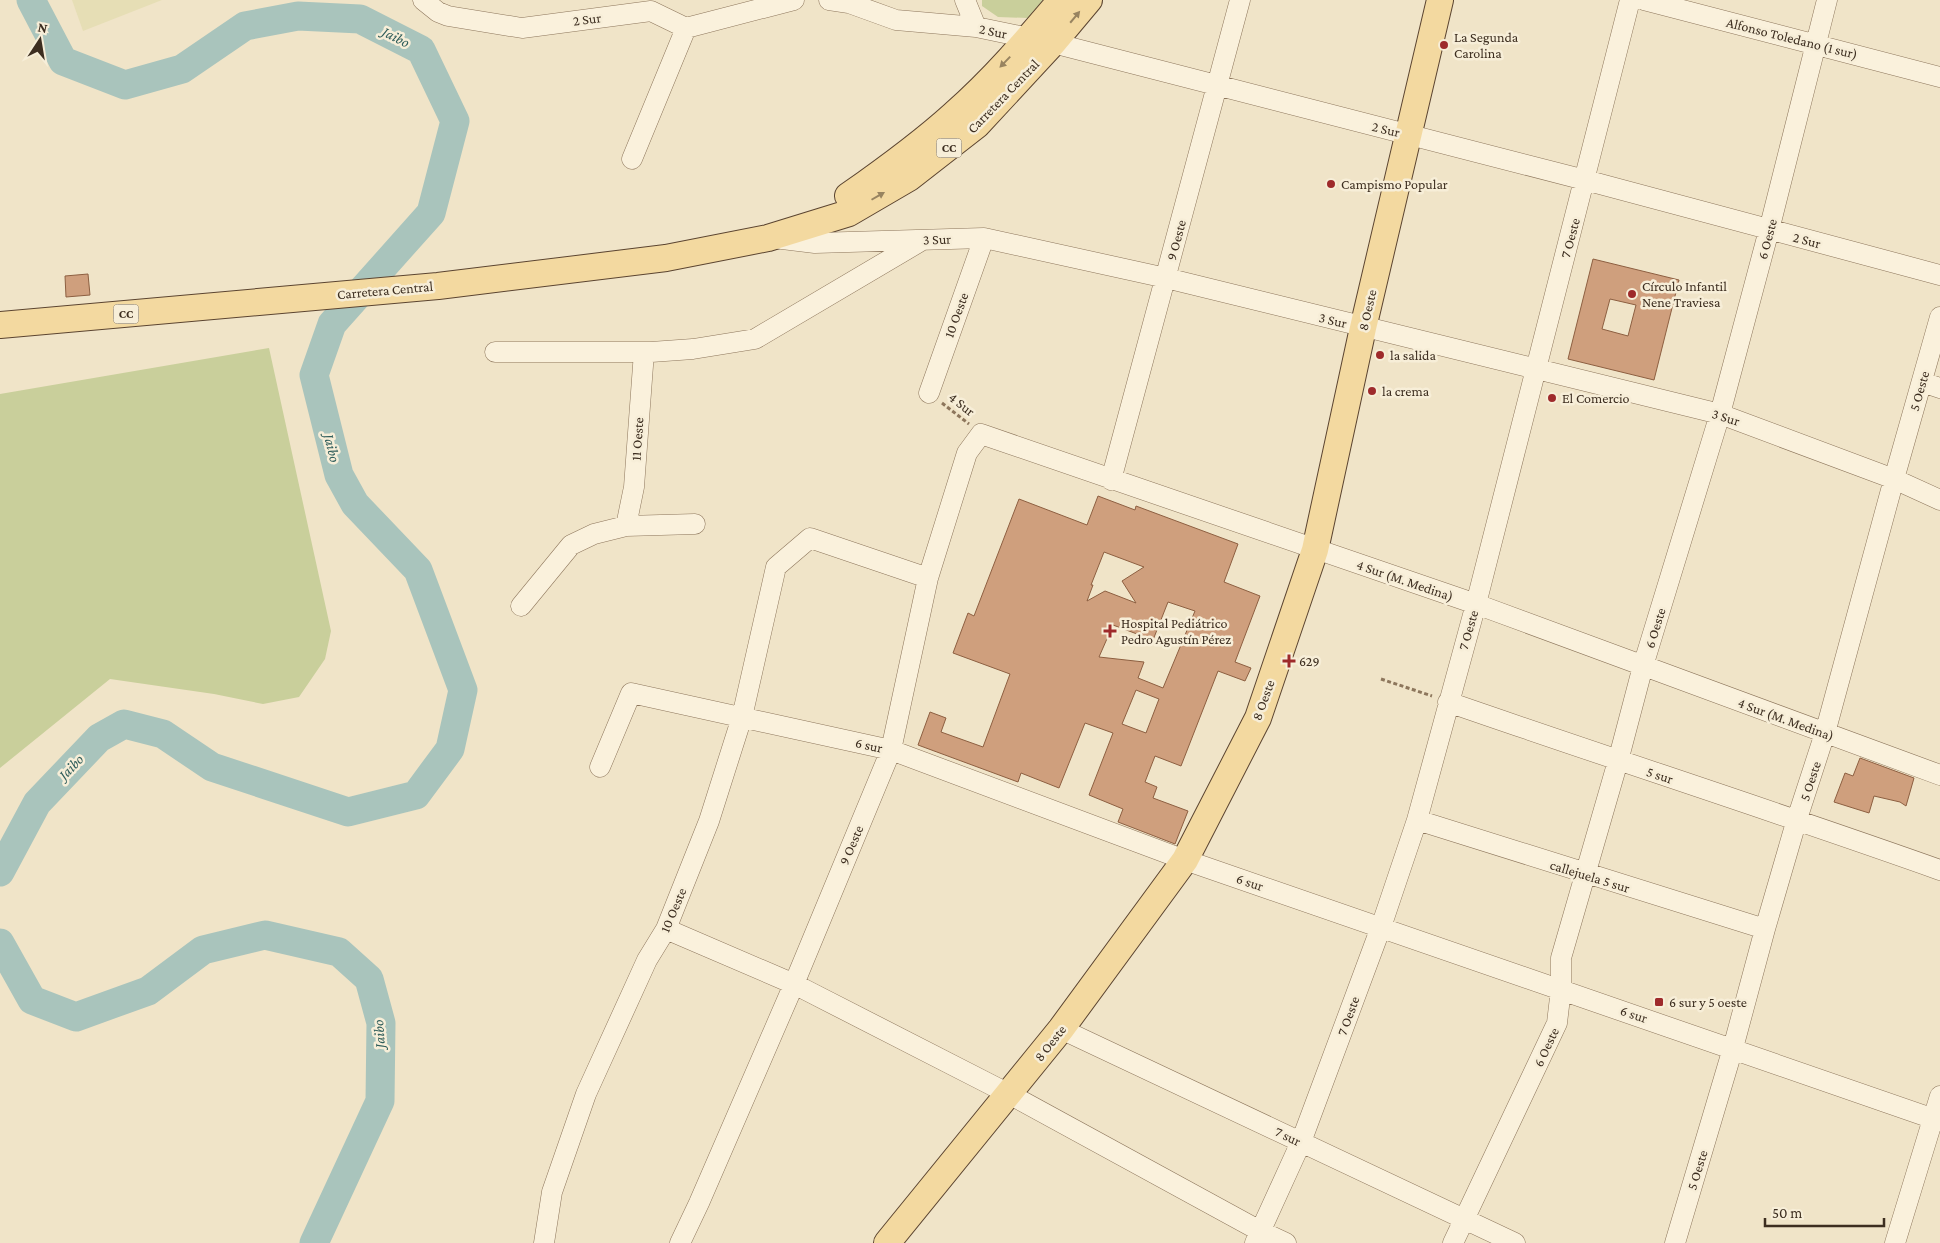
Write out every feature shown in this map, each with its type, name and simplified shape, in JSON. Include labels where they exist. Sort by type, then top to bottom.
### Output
[{"type":"main road","name":"Carretera Central","points":[[0,325],[438,286],[666,258],[768,238],[849,213],[909,178],[977,126],[1040,41],[1061,0]]},
{"type":"main road","name":"Carretera Central","points":[[1040,41],[1089,0]]},
{"type":"main road","name":"8 Oeste","points":[[896,1240],[1062,1029],[1185,860],[1258,718],[1315,550],[1363,328],[1440,0]]},
{"type":"street","name":"2 Sur","points":[[423,0],[438,12],[448,16],[522,28],[650,11],[686,28]]},
{"type":"street","points":[[632,159],[686,28],[794,0]]},
{"type":"street","name":"2 Sur","points":[[829,0],[848,3],[896,20],[976,27],[1040,41],[1584,180],[1940,275]]},
{"type":"street","points":[[965,0],[976,27]]},
{"type":"street","name":"9 Oeste","points":[[1111,480],[1240,0]]},
{"type":"street","name":"7 Oeste","points":[[1258,1237],[1301,1142],[1380,927],[1416,820],[1476,604],[1630,0]]},
{"type":"street","name":"Alfonso Toledano (1 sur)","points":[[1644,0],[1940,77]]},
{"type":"street","name":"6 Oeste","points":[[1453,1243],[1557,1023],[1561,989],[1561,958],[1618,761],[1643,666],[1720,414],[1827,0]]},
{"type":"street","name":"3 Sur","points":[[768,238],[815,243],[984,238],[1166,278],[1363,328],[1536,368],[1720,414],[1894,479],[1940,500]]},
{"type":"street","name":"10 Oeste","points":[[928,393],[984,238]]},
{"type":"street","points":[[496,352],[644,352],[693,349],[755,339],[924,240]]},
{"type":"street","name":"5 Oeste","points":[[1678,1242],[1765,929],[1797,819],[1825,733],[1894,479],[1931,385],[1940,317]]},
{"type":"street","name":"11 Oeste","points":[[626,526],[634,487],[644,352]]},
{"type":"street","name":"9 Oeste","points":[[680,1243],[794,984],[891,750],[928,578],[967,453],[981,434]]},
{"type":"street","name":"4 Sur (M. Medina)","points":[[981,434],[1476,604],[1940,775]]},
{"type":"street","points":[[521,606],[571,546],[594,534],[626,526],[695,524]]},
{"type":"street","name":"10 Oeste","points":[[544,1243],[552,1192],[586,1094],[647,960],[666,929],[709,821],[742,717],[776,567],[810,538],[928,578]]},
{"type":"street","name":"6 sur","points":[[600,767],[631,693],[891,750],[1185,860],[1937,1120]]},
{"type":"street","name":"5 sur","points":[[1448,702],[1618,761],[1797,819],[1940,870]]},
{"type":"street","name":"callejuela 5 sur","points":[[1416,820],[1765,929]]},
{"type":"street","points":[[666,929],[794,984],[1009,1094],[1258,1237],[1286,1243]]},
{"type":"street","name":"7 sur","points":[[1062,1029],[1514,1243]]},
{"type":"street","points":[[1895,1243],[1937,1120],[1940,1096]]},
{"type":"path","name":"4 Sur","points":[[928,393],[981,434]]},
{"type":"path","points":[[1380,678],[1448,702]]},
{"type":"shaded area","points":[[72,0],[162,0],[83,31]]},
{"type":"green space","points":[[982,0],[1043,0],[1028,18],[998,17],[982,6]]},
{"type":"green space","points":[[269,348],[331,631],[325,659],[299,697],[263,704],[214,694],[110,679],[0,768],[0,394]]},
{"type":"building","points":[[1593,259],[1679,280],[1654,380],[1568,359]],"holes":[[[1610,299],[1636,305],[1628,336],[1602,329]]]},
{"type":"building","points":[[88,274],[90,295],[66,297],[65,276]]},
{"type":"building","name":"Hospital Pediátrico Pedro Agustín Pérez","points":[[1098,496],[1135,510],[1136,506],[1238,544],[1224,582],[1260,596],[1235,662],[1251,668],[1245,681],[1218,671],[1181,766],[1155,756],[1145,782],[1157,787],[1153,798],[1188,811],[1175,844],[1118,822],[1123,809],[1089,795],[1113,733],[1085,723],[1059,788],[1021,773],[1018,782],[918,745],[930,712],[946,718],[941,732],[983,747],[1010,674],[953,653],[968,613],[974,616],[1019,499],[1087,525]],"holes":[[[1104,552],[1144,567],[1122,581],[1136,603],[1105,591],[1087,601]],[[1168,602],[1195,611],[1163,688],[1138,678],[1144,662],[1099,657],[1113,625],[1153,640]],[[1136,690],[1159,699],[1146,733],[1122,724]]]},
{"type":"building","points":[[1860,758],[1914,778],[1906,806],[1900,802],[1874,796],[1869,813],[1834,802],[1845,773],[1853,776]]},
{"type":"waterway","name":"Jaibo","points":[[0,872],[37,803],[99,738],[124,724],[163,734],[212,767],[348,812],[416,795],[450,749],[463,690],[418,570],[355,504],[339,475],[314,375],[332,324],[431,213],[455,121],[421,50],[360,19],[298,16],[245,26],[182,69],[125,85],[63,61],[31,0]]},
{"type":"waterway","name":"Jaibo","points":[[0,943],[32,1000],[76,1017],[148,991],[203,950],[265,935],[339,952],[369,979],[381,1023],[380,1101],[314,1243]]},
{"type":"place","name":"La Segunda Carolina","points":[[1444,45]]},
{"type":"place","name":"Campismo Popular","points":[[1331,184]]},
{"type":"place","name":"Círculo Infantil Nene Traviesa","points":[[1632,294]]},
{"type":"place","name":"la salida","points":[[1380,355]]},
{"type":"place","name":"la crema","points":[[1372,391]]},
{"type":"place","name":"El Comercio","points":[[1552,398]]},
{"type":"place","name":"Hospital Pediátrico Pedro Agustín Pérez","points":[[1110,631]]},
{"type":"place","name":"629","points":[[1289,661]]},
{"type":"place","name":"6 sur y 5 oeste","points":[[1659,1002]]}]
